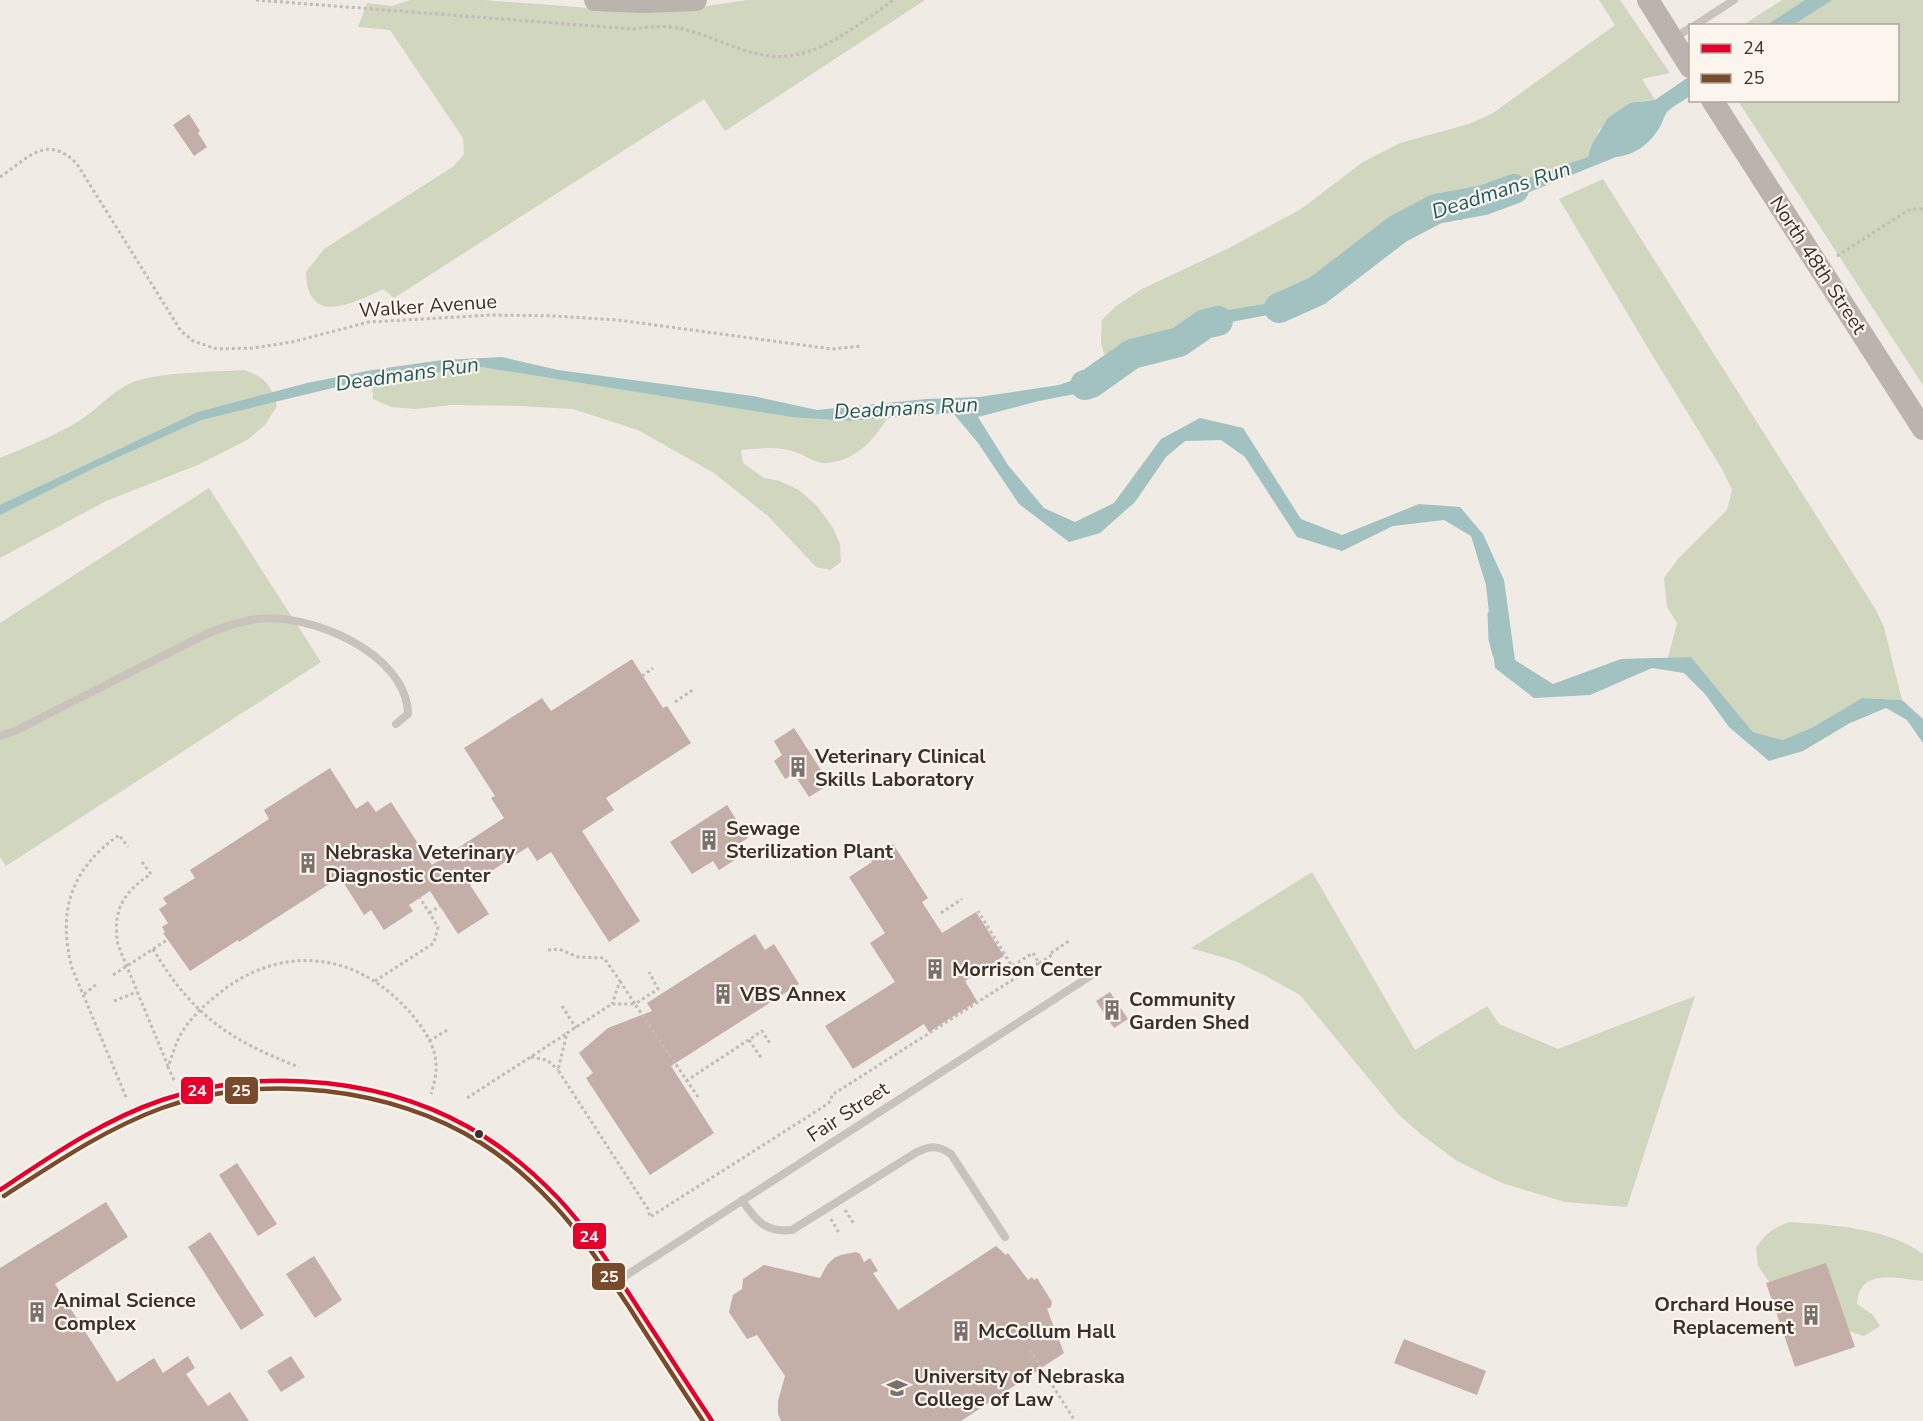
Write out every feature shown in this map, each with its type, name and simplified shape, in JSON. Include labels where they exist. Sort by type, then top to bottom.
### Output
[{"type":"main road","points":[[595,0],[644,2],[696,0]]},
{"type":"main road","points":[[1648,0],[1686,31],[1689,64]]},
{"type":"main road","name":"North 48th Street","points":[[1713,102],[1923,429]]},
{"type":"lane","points":[[1697,24],[1734,0]]},
{"type":"lane","points":[[0,736],[25,726],[204,635],[258,619],[298,622],[321,628],[358,645],[375,656],[397,681],[406,696],[408,714],[396,724]]},
{"type":"lane","name":"Fair Street","points":[[619,1280],[1095,973]]},
{"type":"lane","points":[[0,1190],[96,1128],[124,1115],[188,1092],[269,1080],[343,1085],[408,1101],[473,1131],[509,1154],[547,1186],[594,1240],[711,1421]]},
{"type":"lane","points":[[742,1200],[752,1216],[772,1230],[792,1230],[917,1152],[930,1146],[938,1147],[951,1154],[1005,1237]]},
{"type":"path","points":[[256,0],[632,29],[676,27],[728,46],[781,57],[808,51],[832,40],[894,0]]},
{"type":"path","name":"Walker Avenue","points":[[0,177],[32,154],[44,149],[58,149],[68,154],[77,164],[181,331],[193,341],[217,349],[253,348],[292,342],[369,322],[492,315],[618,320],[832,349],[862,346]]},
{"type":"path","points":[[1837,256],[1907,211],[1923,209]]},
{"type":"path","points":[[642,676],[653,669]]},
{"type":"path","points":[[675,702],[694,689]]},
{"type":"path","points":[[126,1097],[72,968],[66,938],[69,899],[87,863],[105,844],[119,835],[128,847]]},
{"type":"path","points":[[142,862],[151,874],[131,889],[120,907],[116,919],[118,945],[174,1080]]},
{"type":"path","points":[[375,981],[434,943],[438,927],[420,898]]},
{"type":"path","points":[[941,913],[962,899]]},
{"type":"path","points":[[429,913],[440,906]]},
{"type":"path","points":[[978,911],[1012,966],[1033,953],[1040,963]]},
{"type":"path","points":[[113,975],[167,940]]},
{"type":"path","points":[[531,1057],[547,1060],[558,1070],[648,1209],[650,1217],[823,1107],[831,1101],[832,1095],[1040,963],[1069,941]]},
{"type":"path","points":[[153,949],[180,991],[199,1011],[245,1044],[299,1067]]},
{"type":"path","points":[[548,950],[560,950],[578,957],[604,958],[698,1097]]},
{"type":"path","points":[[168,1067],[180,1037],[199,1011],[238,980],[268,966],[288,961],[311,960],[335,964],[358,972],[375,981],[409,1011],[435,1052],[436,1063],[431,1094]]},
{"type":"path","points":[[467,1098],[612,1004],[635,1004],[658,989],[649,972]]},
{"type":"path","points":[[612,1004],[620,981]]},
{"type":"path","points":[[84,994],[97,984]]},
{"type":"path","points":[[114,1001],[137,992]]},
{"type":"path","points":[[562,1006],[576,1028]]},
{"type":"path","points":[[429,1041],[449,1029]]},
{"type":"path","points":[[687,1081],[762,1031],[771,1045]]},
{"type":"path","points":[[558,1070],[567,1034]]},
{"type":"path","points":[[749,1040],[762,1059]]},
{"type":"path","points":[[840,1202],[854,1224]]},
{"type":"path","points":[[825,1211],[839,1233]]},
{"type":"path","points":[[1030,1350],[1075,1421]]},
{"type":"green space","points":[[410,0],[484,0],[630,11],[672,11],[748,0],[925,0],[725,131],[704,99],[394,298],[383,289],[345,305],[323,306],[314,300],[308,289],[306,272],[324,249],[454,166],[464,154],[463,138],[390,30],[358,27],[367,3],[392,6]]},
{"type":"green space","points":[[1599,0],[1620,0],[1670,73],[1642,79],[1655,100],[1643,101],[1599,130],[1589,157],[1487,192],[1469,208],[1422,207],[1292,299],[1210,313],[1116,365],[1104,354],[1101,342],[1102,320],[1116,306],[1142,289],[1229,248],[1301,209],[1363,162],[1400,143],[1469,124],[1493,113],[1615,25]]},
{"type":"green space","points":[[1782,0],[1923,0],[1923,385],[1739,102],[1899,102],[1899,24],[1745,24]]},
{"type":"green space","points":[[1603,179],[1876,610],[1884,627],[1902,700],[1862,698],[1813,727],[1783,740],[1753,732],[1691,657],[1668,658],[1677,623],[1667,607],[1664,578],[1678,559],[1727,510],[1732,490],[1722,469],[1559,199]]},
{"type":"green space","points":[[481,367],[720,405],[851,421],[887,419],[861,449],[835,462],[821,463],[798,453],[777,448],[741,450],[743,463],[764,478],[780,481],[799,490],[817,506],[833,528],[840,544],[841,562],[830,570],[816,567],[768,516],[714,473],[638,430],[573,409],[451,405],[415,409],[391,407],[373,399],[372,383]]},
{"type":"green space","points":[[244,370],[266,383],[277,406],[265,425],[247,440],[200,464],[106,501],[0,558],[0,458],[70,426],[86,417],[117,391],[142,379]]},
{"type":"green space","points":[[209,488],[321,662],[6,866],[0,857],[0,623]]},
{"type":"green space","points":[[1312,872],[1415,1050],[1487,1006],[1499,1024],[1558,1049],[1695,996],[1627,1207],[1565,1202],[1502,1183],[1457,1161],[1398,1114],[1300,995],[1235,961],[1191,948]]},
{"type":"green space","points":[[1790,1222],[1859,1229],[1894,1238],[1923,1254],[1923,1281],[1881,1278],[1865,1285],[1859,1292],[1857,1304],[1873,1315],[1880,1326],[1864,1336],[1791,1313],[1758,1266],[1756,1248],[1770,1232]]},
{"type":"water","points":[[1805,0],[1832,0],[1795,24],[1769,24]]},
{"type":"water","points":[[1689,77],[1689,97],[1667,112],[1653,137],[1630,154],[1616,157],[1460,220],[1429,217],[1350,265],[1289,311],[1215,325],[1131,365],[1085,392],[978,417],[1008,465],[1044,508],[1075,522],[1114,503],[1161,439],[1200,418],[1243,428],[1301,519],[1342,535],[1419,504],[1460,507],[1483,534],[1504,580],[1515,660],[1553,684],[1621,659],[1691,657],[1753,732],[1783,740],[1813,727],[1862,698],[1902,700],[1923,719],[1923,743],[1907,720],[1886,708],[1850,723],[1803,751],[1769,761],[1729,727],[1705,694],[1684,673],[1652,668],[1590,695],[1534,698],[1495,668],[1486,585],[1471,536],[1444,520],[1393,526],[1342,551],[1297,537],[1245,457],[1221,440],[1185,441],[1166,457],[1135,502],[1100,533],[1069,542],[1019,504],[978,443],[953,413],[851,421],[792,417],[481,367],[345,385],[201,420],[94,468],[0,515],[0,505],[198,412],[307,383],[372,370],[442,360],[502,357],[558,370],[753,396],[817,410],[926,399],[979,397],[1059,385],[1118,364],[1210,313],[1292,299],[1422,207],[1469,208],[1487,192],[1588,157],[1592,144],[1608,118],[1630,103],[1655,100]]},
{"type":"building","points":[[189,114],[207,147],[194,156],[173,125]]},
{"type":"building","points":[[632,659],[663,708],[667,706],[691,743],[606,798],[614,810],[582,831],[640,921],[609,942],[551,852],[537,861],[528,847],[470,885],[489,914],[458,934],[430,891],[409,905],[413,911],[384,930],[371,910],[364,915],[340,877],[190,971],[163,933],[165,932],[162,927],[168,923],[159,909],[167,904],[163,898],[195,878],[190,870],[269,819],[264,810],[330,768],[356,809],[368,801],[376,812],[391,802],[432,865],[504,818],[491,798],[495,796],[464,748],[542,698],[551,711]]},
{"type":"building","name":"Veterinary Clinical Skills Laboratory","points":[[794,728],[830,784],[809,797],[794,774],[785,779],[774,761],[782,755],[774,741]]},
{"type":"building","name":"Sewage Sterilization Plant","points":[[727,805],[748,838],[740,843],[746,853],[719,870],[713,861],[692,874],[670,842]]},
{"type":"building","name":"Morrison Center","points":[[893,844],[928,898],[922,902],[942,933],[976,912],[1004,956],[965,981],[977,1001],[929,1032],[924,1024],[853,1069],[825,1026],[895,982],[870,943],[885,933],[849,877],[872,862],[870,858]]},
{"type":"building","points":[[755,934],[765,950],[774,944],[799,984],[671,1066],[714,1133],[650,1175],[586,1078],[593,1073],[579,1053],[608,1028],[652,1011],[647,1003]]},
{"type":"building","name":"Community Garden Shed","points":[[1110,992],[1128,1019],[1114,1028],[1096,1001]]},
{"type":"building","points":[[237,1163],[277,1224],[258,1236],[219,1175]]},
{"type":"building","name":"Animal Science Complex","points":[[106,1202],[128,1237],[55,1284],[117,1382],[154,1358],[163,1373],[188,1356],[195,1368],[186,1374],[208,1406],[230,1392],[249,1421],[0,1421],[0,1268]]},
{"type":"building","points":[[210,1232],[264,1315],[241,1330],[188,1247]]},
{"type":"building","name":"McCollum Hall","points":[[996,1246],[1006,1255],[1008,1253],[1028,1280],[1032,1277],[1034,1280],[1037,1278],[1052,1302],[1051,1307],[1047,1309],[1064,1353],[961,1421],[781,1421],[778,1414],[778,1401],[785,1376],[757,1335],[747,1339],[729,1312],[733,1295],[742,1289],[743,1279],[764,1265],[820,1278],[834,1258],[856,1252],[860,1254],[864,1262],[870,1258],[878,1271],[873,1273],[898,1310]]},
{"type":"building","points":[[314,1256],[342,1300],[315,1318],[286,1274]]},
{"type":"building","name":"Orchard House Replacement","points":[[1826,1263],[1855,1347],[1795,1367],[1766,1283]]},
{"type":"building","points":[[1404,1339],[1486,1371],[1477,1395],[1394,1363]]},
{"type":"building","points":[[291,1356],[305,1377],[281,1392],[267,1371]]},
{"type":"waterway","name":"Deadmans Run","points":[[1279,308],[1317,291],[1398,229],[1436,209],[1484,200],[1514,189]]},
{"type":"waterway","name":"Deadmans Run","points":[[1085,385],[1132,354],[1179,342],[1205,324],[1218,321]]},
{"type":"waterway","points":[[1490,614],[1491,639],[1495,655]]},
{"type":"transit line","name":"24","points":[[0,1190],[98,1128],[140,1108],[202,1089],[243,1083],[285,1081],[328,1083],[370,1090],[410,1101],[449,1117],[505,1150],[558,1198],[608,1262],[712,1421]]},
{"type":"transit line","name":"25","points":[[4,1196],[120,1126],[162,1108],[200,1097],[241,1090],[283,1088],[325,1091],[367,1098],[408,1109],[446,1124],[481,1143],[510,1164],[546,1196],[593,1254],[703,1421]]},
{"type":"place","name":"Veterinary Clinical Skills Laboratory","points":[[798,767]]},
{"type":"place","name":"Sewage Sterilization Plant","points":[[709,840]]},
{"type":"place","name":"Nebraska Veterinary Diagnostic Center","points":[[308,863]]},
{"type":"place","name":"Morrison Center","points":[[935,969]]},
{"type":"place","name":"VBS Annex","points":[[723,994]]},
{"type":"place","name":"Community Garden Shed","points":[[1112,1010]]},
{"type":"place","name":"Animal Science Complex","points":[[37,1312]]},
{"type":"place","name":"Orchard House Replacement","points":[[1811,1315]]},
{"type":"place","name":"McCollum Hall","points":[[961,1331]]},
{"type":"place","name":"University of Nebraska College of Law","points":[[897,1388]]}]
